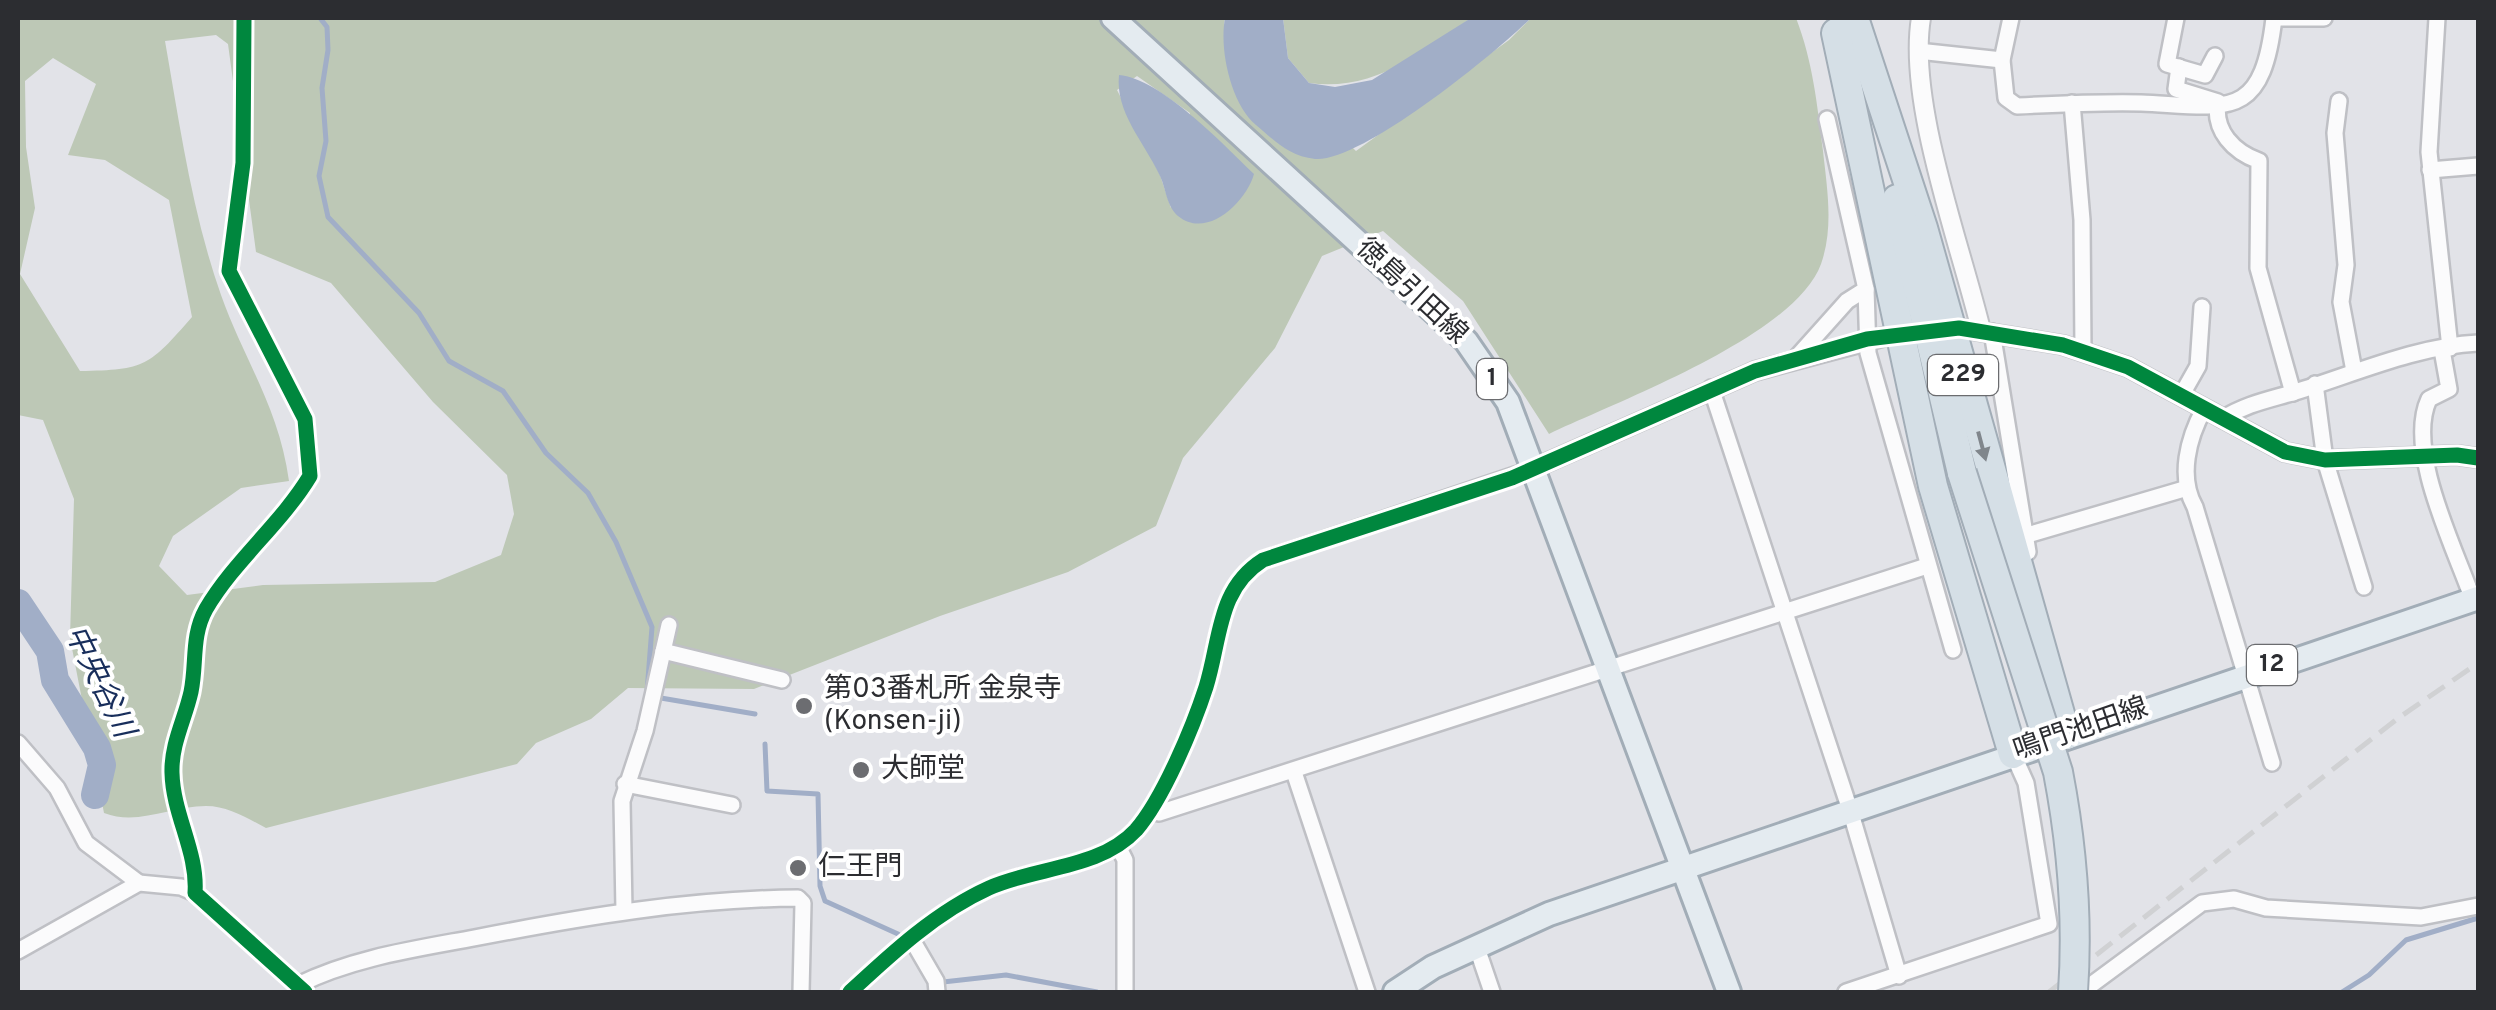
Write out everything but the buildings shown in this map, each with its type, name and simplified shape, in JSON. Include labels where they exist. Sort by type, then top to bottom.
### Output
[{"type":"highway","points":[[1844,22],[1956,475],[2044,776],[2058,872],[2059,992]]},
{"type":"highway","name":"229","points":[[1844,22],[1923,228],[2066,735]]},
{"type":"highway","name":"229","points":[[1844,22],[1933,486],[2013,754]]},
{"type":"highway","points":[[1956,475],[2058,772],[2068,824],[2077,935],[2073,992]]},
{"type":"main road","name":"徳島引田線","points":[[1113,18],[1466,341],[1508,402],[1530,470],[1685,867],[1729,992]]},
{"type":"main road","name":"鳴門池田線","points":[[1685,867],[2476,599]]},
{"type":"main road","points":[[1394,992],[1476,945],[1548,914],[1685,867]]},
{"type":"street","points":[[195,893],[196,870],[179,821],[172,772],[179,722],[191,693],[194,644],[206,610],[310,476],[305,419],[229,272],[243,163],[244,18]]},
{"type":"street","points":[[1922,18],[1918,51],[1926,118],[1986,331],[2024,536],[2051,633]]},
{"type":"street","points":[[2012,18],[2002,60],[2006,98],[2017,106],[2072,103],[2216,110],[2259,82],[2269,61],[2274,18],[2324,18]]},
{"type":"street","points":[[2176,18],[2166,64],[2205,75],[2215,56]]},
{"type":"street","points":[[2437,18],[2430,170],[2448,389],[2429,399],[2424,409],[2423,456],[2476,599]]},
{"type":"street","points":[[1918,51],[2002,60]]},
{"type":"street","points":[[2179,67],[2176,89],[2218,102],[2216,110],[2226,138],[2240,154],[2259,161],[2258,268],[2293,392]]},
{"type":"street","points":[[2340,102],[2335,133],[2346,265],[2341,302],[2354,371]]},
{"type":"street","points":[[2072,103],[2082,220],[2083,351]]},
{"type":"street","points":[[1827,119],[1866,289],[1867,339],[1953,650]]},
{"type":"street","points":[[2430,170],[2478,166]]},
{"type":"street","points":[[1796,358],[1848,302],[1866,289]]},
{"type":"street","points":[[2182,396],[2198,366],[2202,307]]},
{"type":"street","points":[[1960,328],[2083,351],[2159,382],[2273,448],[2324,460],[2478,458]]},
{"type":"street","points":[[850,992],[912,938],[989,888],[1118,846],[1150,810],[1205,690],[1231,589],[1244,572],[1263,560],[1530,470],[1711,388],[1796,358],[1887,336]]},
{"type":"street","points":[[2222,419],[2262,398],[2354,371],[2478,344]]},
{"type":"street","points":[[2315,384],[2324,460],[2364,587]]},
{"type":"street","points":[[1711,388],[1850,810],[1899,976]]},
{"type":"street","points":[[2204,409],[2194,427],[2184,489],[2194,507],[2272,763]]},
{"type":"street","points":[[2024,536],[2184,489]]},
{"type":"street","points":[[1150,810],[1159,813],[1294,772],[1927,566]]},
{"type":"street","points":[[624,911],[622,801],[654,696],[669,625]]},
{"type":"street","points":[[663,652],[782,680]]},
{"type":"street","points":[[18,743],[57,788],[86,843],[139,883],[181,886],[195,893],[302,989],[327,971],[412,950],[624,911],[687,902],[798,898],[803,903],[801,992]]},
{"type":"street","points":[[1846,992],[2049,924],[2026,784],[2013,754]]},
{"type":"street","points":[[1294,772],[1367,992]]},
{"type":"street","points":[[625,784],[732,805]]},
{"type":"street","points":[[1118,846],[1125,860],[1125,992]]},
{"type":"street","points":[[18,951],[139,883]]},
{"type":"street","points":[[2088,992],[2091,985],[2202,902],[2234,899],[2266,908],[2421,917],[2478,906]]},
{"type":"street","points":[[912,938],[936,982],[936,992]]},
{"type":"street","points":[[1476,945],[1492,992]]},
{"type":"green space","points":[[18,18],[1225,18],[1224,24],[1356,151],[1509,40],[1531,18],[1796,18],[1814,83],[1828,208],[1821,264],[1805,291],[1777,316],[1742,341],[1659,385],[1549,434],[1463,301],[1383,231],[1322,256],[1275,348],[1183,458],[1156,526],[1068,572],[940,616],[754,689],[628,688],[591,719],[536,743],[517,764],[266,828],[237,813],[214,807],[129,817],[104,813],[70,638],[74,499],[43,420],[18,415]],"holes":[[[216,35],[228,44],[256,252],[331,283],[433,402],[507,475],[514,514],[501,555],[435,582],[263,585],[187,595],[159,566],[173,536],[241,488],[289,481],[278,431],[230,319],[202,233],[165,41]],[[53,58],[96,84],[68,155],[105,160],[169,200],[192,317],[145,362],[119,369],[80,371],[20,274],[35,208],[26,147],[25,81]],[[1137,76],[1190,113],[1171,208],[1160,175],[1117,90]]]},
{"type":"green space","points":[[1283,18],[1471,18],[1396,67],[1355,82],[1333,84],[1309,83],[1288,58]]},
{"type":"water","points":[[1225,18],[1283,18],[1288,58],[1309,83],[1335,87],[1372,80],[1471,18],[1531,18],[1459,79],[1394,125],[1336,156],[1315,159],[1283,147],[1247,116],[1229,76]]},
{"type":"water","points":[[1119,75],[1135,79],[1172,100],[1254,174],[1234,206],[1213,221],[1201,224],[1189,222],[1174,212],[1121,102]]},
{"type":"waterway","points":[[320,18],[327,27],[328,50],[322,88],[326,141],[319,176],[328,217],[419,313],[449,361],[503,391],[546,453],[588,493],[616,542],[652,627],[647,692]]},
{"type":"waterway","name":"中央谷川","points":[[18,603],[50,651],[55,680],[97,748],[102,765],[95,795]]},
{"type":"waterway","points":[[655,697],[755,714]]},
{"type":"waterway","points":[[765,744],[767,791],[818,794],[820,886],[825,901],[898,934]]},
{"type":"waterway","points":[[2342,992],[2369,975],[2406,940],[2478,918]]},
{"type":"waterway","points":[[943,982],[1006,975],[1097,992]]},
{"type":"railway","points":[[2049,992],[2397,719],[2478,663]]},
{"type":"cycle path","points":[[244,18],[243,163],[229,271],[305,419],[310,476],[206,609],[198,629],[191,692],[172,762],[173,789],[193,863],[195,893],[305,992]]},
{"type":"cycle path","points":[[850,992],[915,934],[970,898],[1007,881],[1104,853],[1136,830],[1167,782],[1193,722],[1229,600],[1248,572],[1263,560],[1512,478],[1755,371],[1867,339],[1959,328],[2063,345],[2128,367],[2285,452],[2325,460],[2457,455],[2478,458]]},
{"type":"place","name":"第03番札所 金泉寺 (Konsen-ji)","points":[[804,706]]},
{"type":"place","name":"大師堂","points":[[861,770]]},
{"type":"place","name":"仁王門","points":[[798,868]]}]
